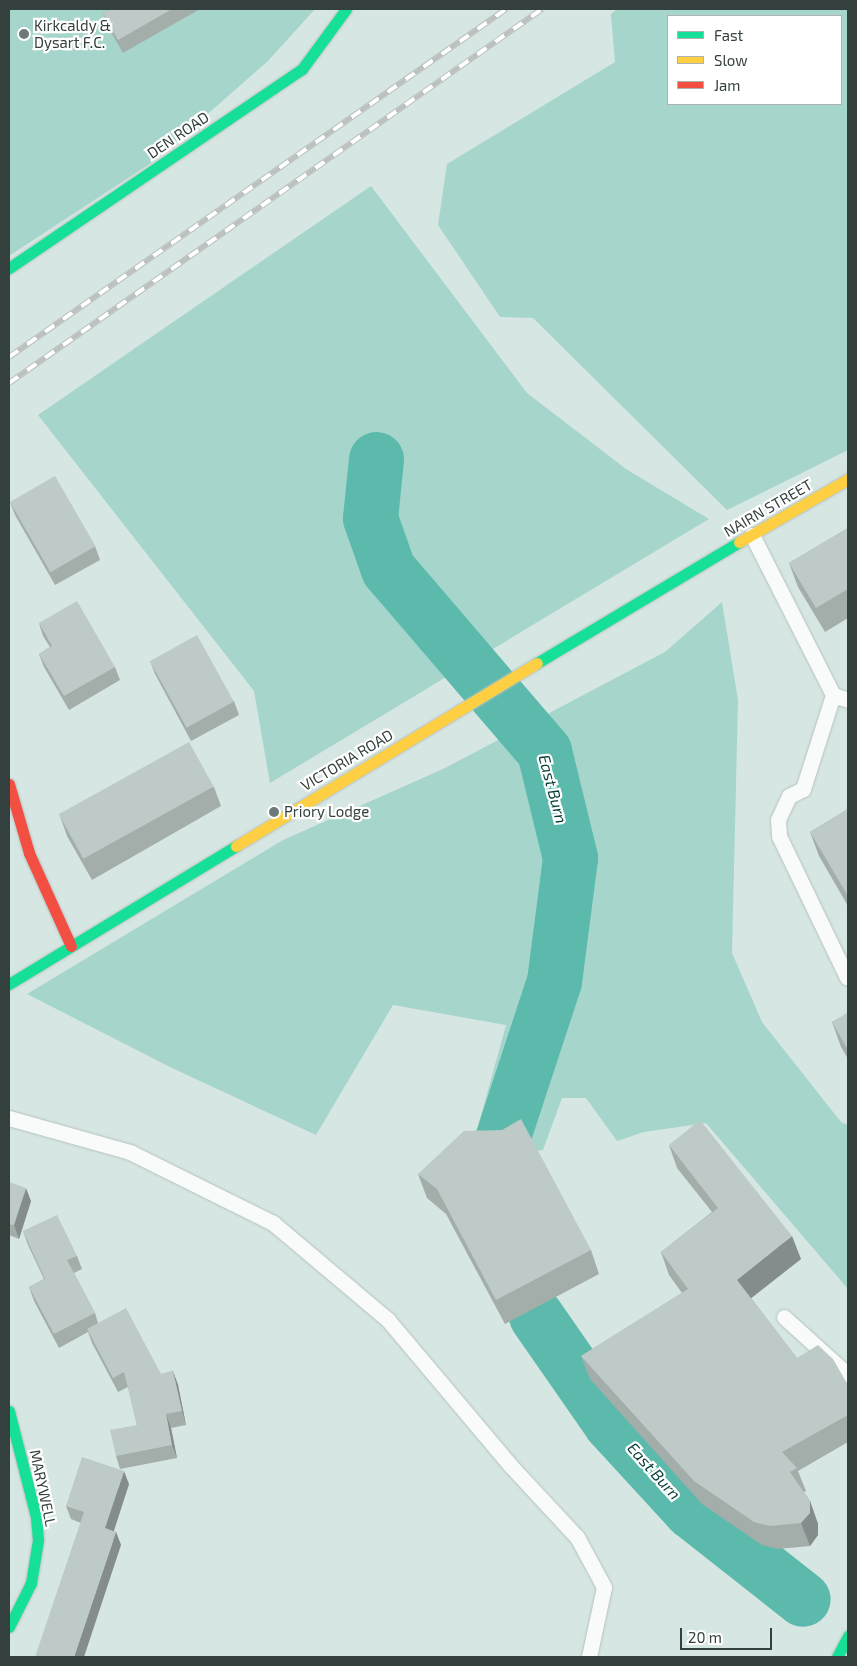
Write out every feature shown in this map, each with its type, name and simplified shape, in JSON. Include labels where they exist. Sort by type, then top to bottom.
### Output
[{"type":"main road","name":"DEN ROAD","points":[[9,268],[302,69],[346,9]]},
{"type":"main road","name":"NAIRN STREET","points":[[702,563],[848,479]]},
{"type":"main road","name":"VICTORIA ROAD","points":[[11,983],[368,764],[702,563]]},
{"type":"main road","points":[[9,784],[29,853],[72,946]]},
{"type":"main road","name":"MARYWELL","points":[[9,1411],[36,1517],[38,1540],[31,1584],[9,1627]]},
{"type":"main road","points":[[837,1657],[848,1636]]},
{"type":"lane","points":[[752,535],[833,695],[848,700]]},
{"type":"lane","points":[[833,695],[803,788],[788,796],[782,806],[779,836],[847,977]]},
{"type":"lane","points":[[9,1118],[130,1152],[274,1223],[388,1320],[510,1465],[577,1537],[604,1587],[589,1657]]},
{"type":"lane","points":[[784,1317],[848,1374]]},
{"type":"green space","points":[[9,9],[315,9],[268,61],[154,161],[9,256]]},
{"type":"green space","points":[[617,9],[848,9],[848,450],[727,510],[533,318],[500,317],[438,225],[447,164],[615,62],[611,14]]},
{"type":"green space","points":[[371,186],[527,393],[626,469],[709,519],[270,783],[254,691],[38,415]]},
{"type":"green space","points":[[722,602],[738,700],[732,953],[762,1022],[841,1122],[848,1125],[848,1289],[706,1123],[644,1132],[617,1141],[586,1098],[562,1098],[543,1150],[469,1159],[506,1025],[393,1005],[316,1135],[172,1068],[27,994],[283,840],[443,769],[665,652]]},
{"type":"building","points":[[111,9],[172,9],[118,40],[103,13]]},
{"type":"building","points":[[55,476],[96,546],[50,572],[10,502]]},
{"type":"building","points":[[848,528],[848,589],[816,608],[789,563]]},
{"type":"building","points":[[77,601],[115,667],[64,696],[39,654],[52,646],[39,623]]},
{"type":"building","points":[[197,635],[234,701],[187,728],[150,661]]},
{"type":"building","points":[[189,742],[214,787],[83,859],[59,814]]},
{"type":"building","points":[[848,809],[848,896],[810,832]]},
{"type":"building","points":[[848,1013],[848,1050],[832,1022]]},
{"type":"building","points":[[521,1119],[591,1250],[496,1300],[437,1189],[418,1174],[464,1131],[502,1130]]},
{"type":"building","points":[[700,1120],[792,1236],[737,1280],[797,1358],[818,1345],[833,1359],[848,1385],[848,1415],[782,1452],[797,1468],[790,1472],[810,1501],[810,1513],[801,1523],[770,1526],[754,1522],[694,1481],[581,1356],[688,1289],[661,1252],[718,1208],[669,1145]]},
{"type":"building","points":[[9,1182],[26,1188],[14,1225],[9,1224]]},
{"type":"building","points":[[57,1215],[77,1256],[67,1260],[95,1313],[54,1334],[29,1287],[45,1279],[23,1231]]},
{"type":"building","points":[[126,1308],[161,1374],[173,1371],[182,1411],[166,1414],[172,1445],[116,1456],[110,1430],[137,1425],[124,1372],[113,1378],[87,1329]]},
{"type":"building","points":[[82,1457],[124,1471],[105,1528],[116,1532],[74,1657],[35,1657],[84,1512],[66,1506]]},
{"type":"waterway","name":"East Burn","points":[[376,459],[370,518],[388,569],[544,751],[570,858],[554,981],[502,1139]]},
{"type":"waterway","name":"East Burn","points":[[536,1316],[611,1424],[691,1511],[803,1599]]},
{"type":"railway","points":[[9,357],[506,9]]},
{"type":"railway","points":[[9,383],[542,9]]},
{"type":"traffic: fast","points":[[9,268],[302,69],[346,9]]},
{"type":"traffic: fast","points":[[537,663],[739,542]]},
{"type":"traffic: fast","points":[[9,984],[236,846]]},
{"type":"traffic: fast","points":[[9,1411],[36,1517],[38,1540],[31,1583],[9,1627]]},
{"type":"traffic: fast","points":[[837,1657],[848,1636]]},
{"type":"traffic: slow","points":[[739,542],[848,479]]},
{"type":"traffic: slow","points":[[236,846],[537,663]]},
{"type":"traffic: jam","points":[[9,784],[29,853],[71,946]]},
{"type":"place","name":"Kirkcaldy & Dysart F.C.","points":[[24,34]]},
{"type":"place","name":"Priory Lodge","points":[[274,812]]}]
